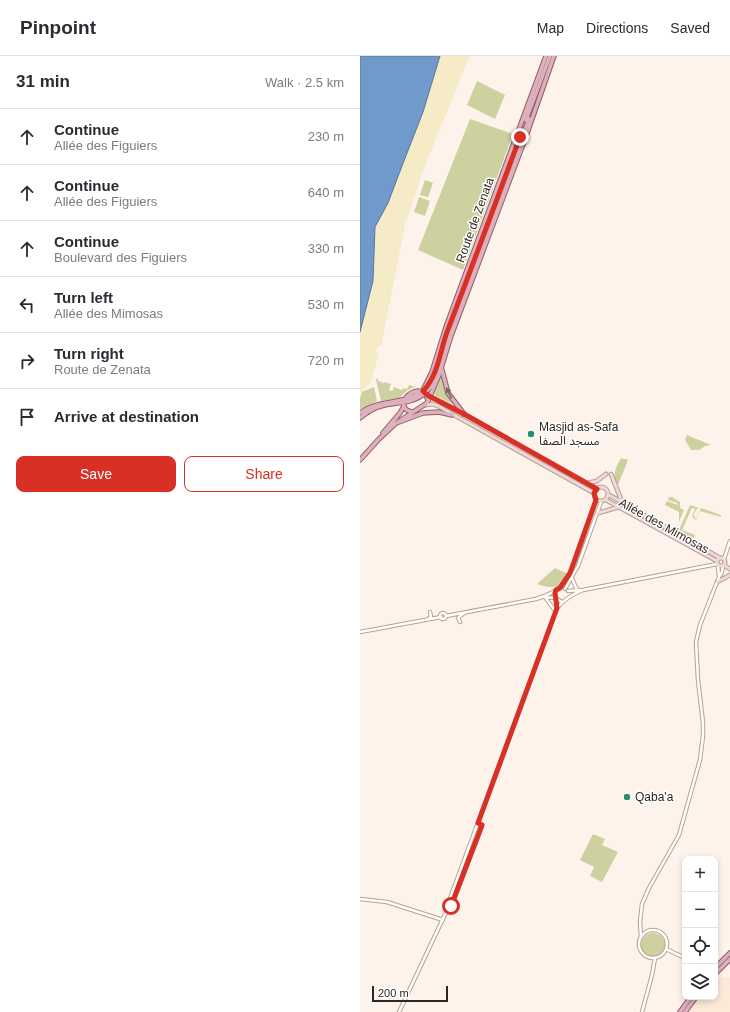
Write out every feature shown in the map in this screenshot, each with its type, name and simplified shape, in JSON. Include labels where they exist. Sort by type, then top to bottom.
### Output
[{"type":"main road","name":"Route de Zenata","points":[[426,394],[446,327],[546,56]]},
{"type":"main road","name":"Route de Zenata","points":[[426,394],[445,339],[552,56]]},
{"type":"main road","name":"Route de Zenata","points":[[426,394],[441,368],[451,336],[525,139],[552,56]]},
{"type":"main road","points":[[441,368],[448,393],[464,414]]},
{"type":"main road","points":[[379,439],[387,427],[400,413],[407,396],[417,390],[464,414],[597,489]]},
{"type":"main road","points":[[360,418],[380,406],[404,403],[426,394]]},
{"type":"main road","points":[[424,406],[426,394]]},
{"type":"main road","points":[[404,403],[408,411],[413,412]]},
{"type":"main road","points":[[360,413],[376,404],[404,403]]},
{"type":"main road","points":[[360,460],[396,423],[413,412],[430,404],[436,405],[594,493],[596,500],[601,502],[606,500],[609,495],[608,491],[602,487],[597,489],[594,493]]},
{"type":"main road","points":[[396,423],[423,413],[439,412],[452,415]]},
{"type":"main road","points":[[587,483],[597,481],[606,474]]},
{"type":"main road","points":[[611,474],[622,502]]},
{"type":"main road","name":"Allée des Mimosas","points":[[609,495],[730,564]]},
{"type":"main road","name":"Allée des Mimosas","points":[[606,500],[717,563]]},
{"type":"main road","points":[[598,513],[619,507]]},
{"type":"main road","points":[[717,563],[722,559],[723,565]]},
{"type":"main road","points":[[717,563],[730,569]]},
{"type":"main road","points":[[717,582],[730,575]]},
{"type":"main road","points":[[718,965],[730,953]]},
{"type":"main road","points":[[718,971],[730,959]]},
{"type":"main road","points":[[680,1012],[689,1000]]},
{"type":"main road","points":[[685,1012],[694,1000]]},
{"type":"street","points":[[360,632],[441,617],[445,619],[446,616],[545,597],[556,591],[560,588],[574,565],[596,500]]},
{"type":"street","points":[[569,597],[567,590],[583,553],[601,502]]},
{"type":"street","points":[[722,559],[730,541]]},
{"type":"street","points":[[560,588],[567,590],[583,590],[717,563],[719,577]]},
{"type":"street","points":[[641,937],[647,932],[654,931],[663,935],[666,942],[666,949],[655,958],[649,958],[642,954],[639,946],[641,937],[640,917],[643,901],[679,835],[700,760],[703,723],[698,680],[696,642],[700,625],[722,572],[723,565]]},
{"type":"street","points":[[572,578],[578,590]]},
{"type":"street","points":[[399,1012],[448,908],[556,610],[562,602],[583,590]]},
{"type":"street","points":[[556,591],[556,610]]},
{"type":"street","points":[[545,597],[562,602]]},
{"type":"street","points":[[545,597],[556,610]]},
{"type":"street","points":[[428,620],[431,617],[430,612]]},
{"type":"street","points":[[460,622],[458,618],[464,613]]},
{"type":"street","points":[[448,908],[452,905],[482,825],[478,823]]},
{"type":"street","points":[[360,899],[387,902],[443,920]]},
{"type":"street","points":[[641,927],[647,932]]},
{"type":"street","points":[[666,949],[682,957]]},
{"type":"street","points":[[642,1012],[655,958]]},
{"type":"shaded area","points":[[725,977],[730,978],[730,1012],[689,1012],[698,1000],[718,1000],[718,979]]},
{"type":"green space","points":[[477,81],[505,95],[495,119],[467,105]]},
{"type":"green space","points":[[470,119],[513,134],[463,270],[418,250]]},
{"type":"green space","points":[[425,180],[433,183],[428,197],[420,195]]},
{"type":"green space","points":[[419,197],[430,201],[425,216],[414,212]]},
{"type":"green space","points":[[441,376],[452,404],[436,396],[434,393]]},
{"type":"green space","points":[[377,378],[378,381],[391,384],[389,390],[392,391],[394,387],[402,390],[403,388],[407,389],[409,385],[415,387],[408,390],[399,398],[381,401],[376,380]]},
{"type":"green space","points":[[374,387],[377,401],[360,409],[360,398],[362,392]]},
{"type":"green space","points":[[687,435],[711,445],[705,446],[699,450],[691,450],[685,440]]},
{"type":"green space","points":[[621,458],[628,460],[618,485],[615,475],[616,468]]},
{"type":"green space","points":[[669,497],[672,497],[680,502],[680,508],[684,510],[679,522],[679,512],[665,505],[667,501],[678,505],[677,503],[668,500]]},
{"type":"green space","points":[[690,505],[699,508],[693,516],[695,516],[695,519],[701,508],[721,515],[721,517],[700,511],[696,520],[694,519],[692,516],[695,509],[692,508],[682,530],[695,535],[694,538],[684,536],[683,532],[679,530]]},
{"type":"green space","points":[[555,568],[568,574],[563,583],[551,587],[537,584]]},
{"type":"green space","points":[[593,834],[605,839],[602,845],[618,852],[602,882],[590,876],[594,867],[580,860]]},
{"type":"green space","points":[[653,933],[658,934],[664,940],[664,950],[658,956],[653,957],[648,956],[642,950],[641,945],[642,940],[648,934]]},
{"type":"sand","points":[[440,56],[470,56],[426,163],[405,225],[381,346],[378,346],[376,352],[379,353],[371,382],[360,393],[360,332],[373,281],[375,227],[388,203],[423,112]]},
{"type":"water","points":[[360,56],[440,56],[423,112],[388,203],[375,227],[373,281],[360,332]]},
{"type":"place","name":"Masjid as-Safa مسجد الصفا","points":[[531,434]]},
{"type":"place","name":"Qaba'a","points":[[627,797]]},
{"type":"route","points":[[451,906],[468,865],[482,825],[478,823],[557,608],[557,600],[555,596],[556,590],[560,588],[570,573],[592,513],[596,500],[594,498],[594,493],[597,489],[464,414],[427,395],[423,391],[429,385],[433,377],[445,339],[520,137]]}]
